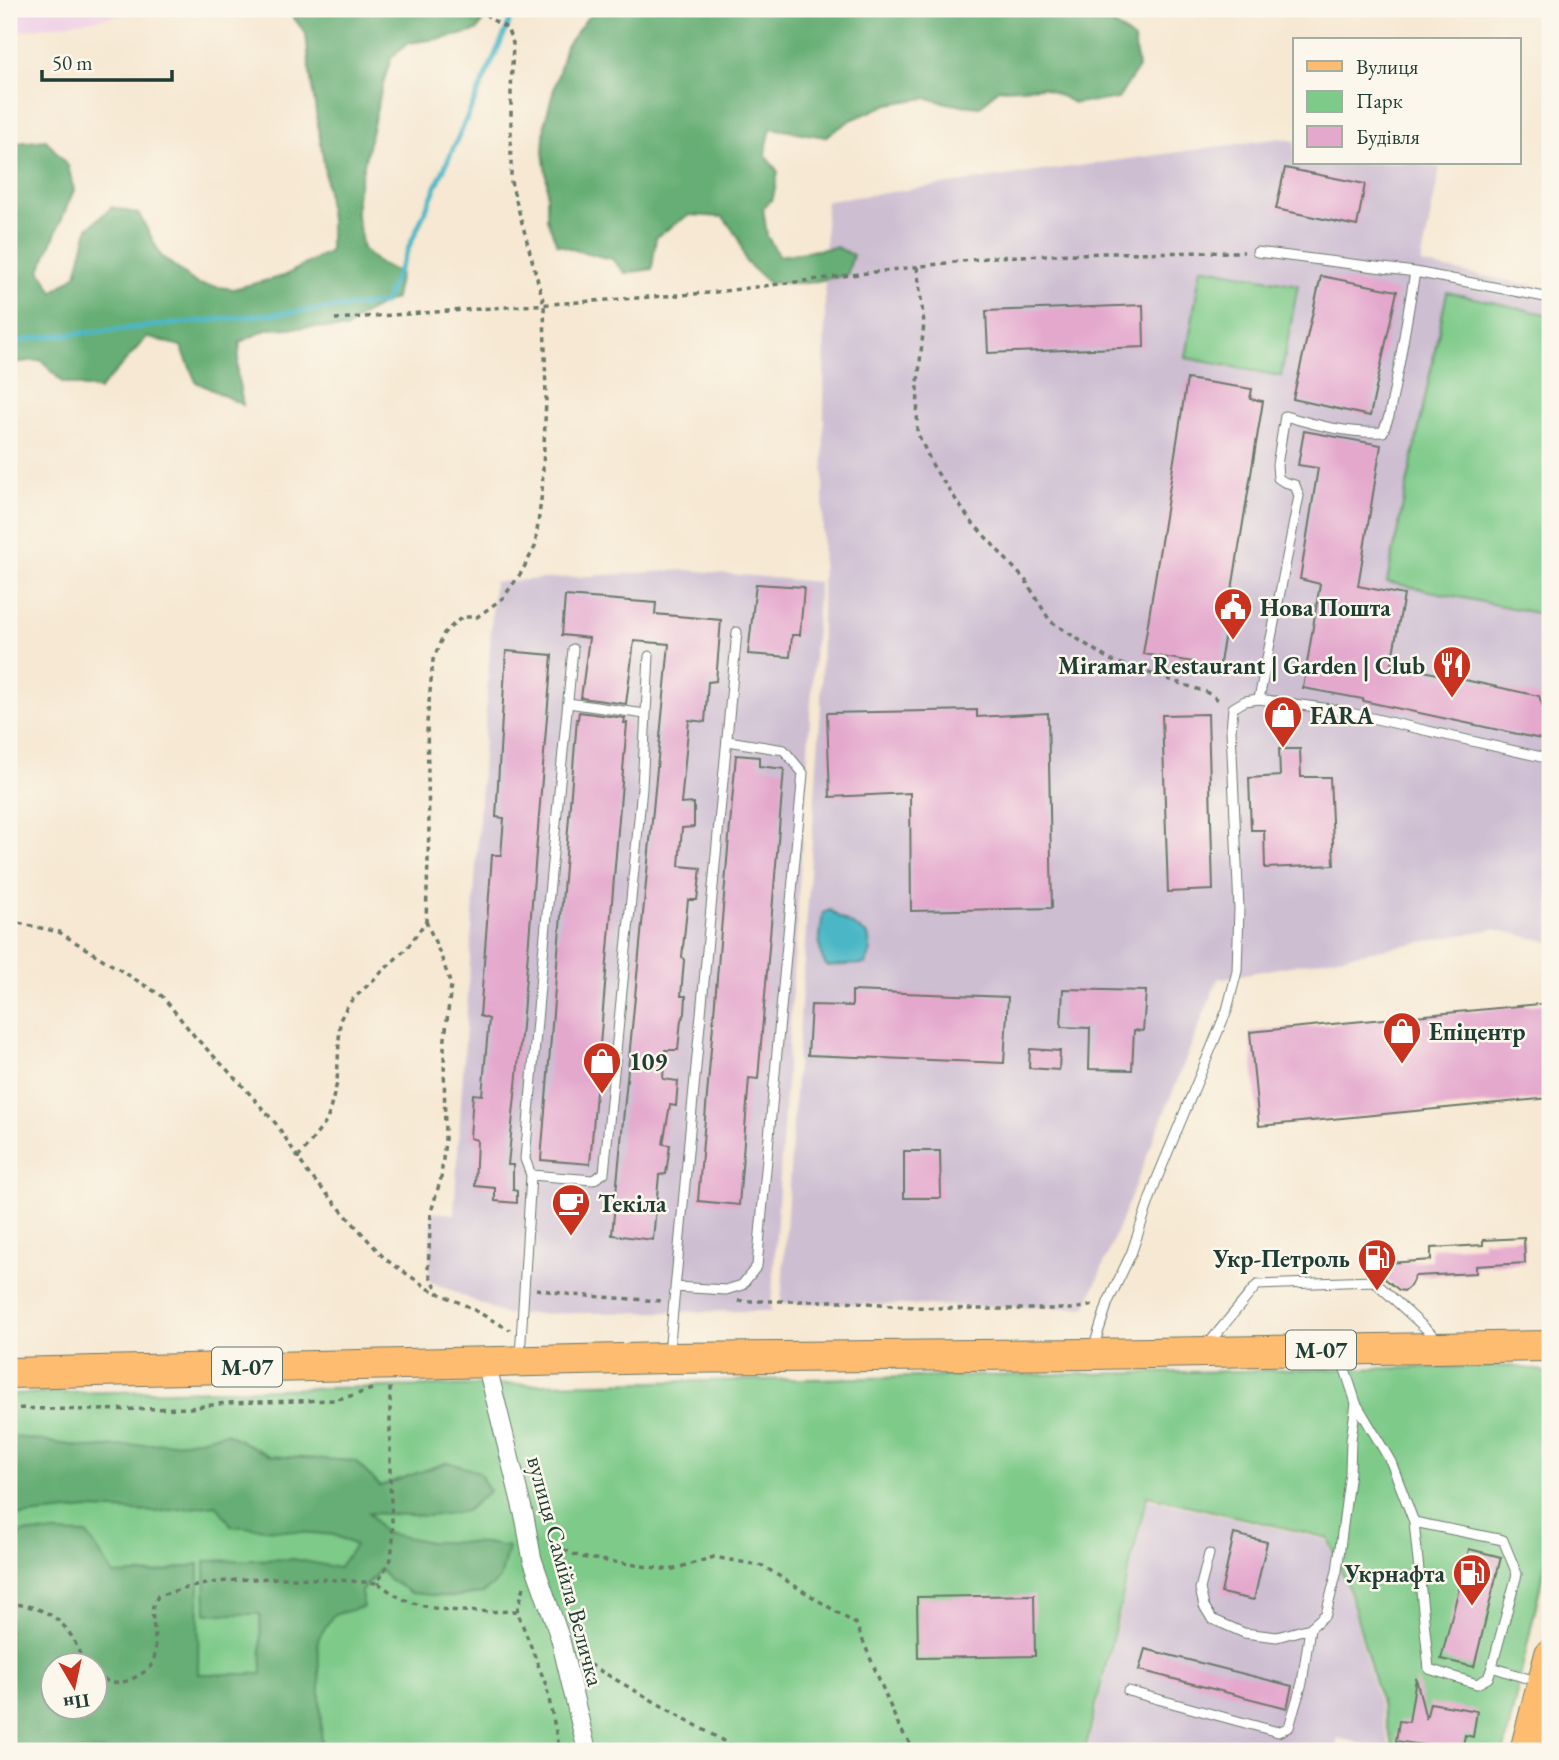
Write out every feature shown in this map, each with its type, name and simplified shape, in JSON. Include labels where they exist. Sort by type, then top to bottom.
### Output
[{"type":"main road","name":"М-07","points":[[9,1373],[390,1373],[486,1362],[520,1349],[668,1358],[1550,1346]]},
{"type":"main road","points":[[1525,1751],[1550,1654]]},
{"type":"street","name":"вулиця Самійла Величка","points":[[486,1362],[525,1519],[531,1558],[559,1638],[587,1751]]},
{"type":"lane","points":[[1257,252],[1415,272],[1550,298]]},
{"type":"lane","points":[[1259,699],[1299,496],[1295,485],[1278,478],[1277,465],[1285,416],[1317,425],[1370,433],[1383,432],[1389,416],[1415,272]]},
{"type":"lane","points":[[668,1358],[737,632]]},
{"type":"lane","points":[[520,1349],[531,1175],[525,1159],[573,649]]},
{"type":"lane","points":[[531,1175],[593,1180],[604,1173],[642,788],[649,656]]},
{"type":"lane","points":[[1091,1354],[1108,1302],[1131,1254],[1156,1181],[1227,1010],[1237,971],[1239,908],[1231,730],[1233,708],[1245,701],[1259,699],[1337,710],[1550,759]]},
{"type":"lane","points":[[568,702],[645,714]]},
{"type":"lane","points":[[675,1287],[726,1290],[742,1285],[757,1266],[803,773],[784,750],[728,741]]},
{"type":"lane","points":[[1202,1352],[1257,1285],[1374,1281],[1446,1348]]},
{"type":"lane","points":[[1339,1350],[1356,1403],[1391,1462],[1414,1522],[1429,1670],[1477,1684],[1488,1678],[1517,1574],[1503,1540],[1414,1522]]},
{"type":"lane","points":[[1209,1554],[1200,1589],[1204,1606],[1213,1619],[1244,1633],[1277,1637],[1310,1628],[1326,1614],[1337,1571],[1356,1403]]},
{"type":"lane","points":[[1128,1691],[1278,1732],[1289,1727],[1301,1683],[1310,1628]]},
{"type":"lane","points":[[1492,1667],[1543,1684]]},
{"type":"path","points":[[440,1294],[428,1270],[431,1212],[441,1178],[445,1140],[444,1047],[451,985],[426,921],[429,828],[427,723],[433,660],[444,633],[462,617],[477,617],[503,598],[535,547],[542,492],[545,412],[544,304],[511,183],[513,43],[508,28],[480,9]]},
{"type":"path","points":[[335,319],[708,293],[994,257],[1257,252]]},
{"type":"path","points":[[917,267],[924,323],[918,382],[917,432],[934,468],[970,520],[1026,581],[1050,621],[1110,660],[1206,692],[1233,708]]},
{"type":"path","points":[[9,921],[59,932],[162,996],[196,1038],[277,1125],[308,1173],[385,1259],[429,1289],[467,1306],[520,1349]]},
{"type":"path","points":[[298,1158],[327,1121],[337,1083],[340,1020],[349,1003],[408,947],[426,921]]},
{"type":"path","points":[[524,1287],[573,1295],[674,1302]]},
{"type":"path","points":[[736,1301],[845,1301],[970,1309],[1073,1309],[1108,1302]]},
{"type":"path","points":[[9,1408],[190,1408],[226,1403],[334,1399],[354,1395],[390,1373]]},
{"type":"path","points":[[377,1583],[391,1559],[393,1538],[390,1373]]},
{"type":"path","points":[[525,1519],[551,1544],[580,1557],[670,1570],[714,1557],[763,1566],[856,1624],[899,1727],[915,1751]]},
{"type":"path","points":[[531,1558],[517,1611],[545,1685],[560,1751]]},
{"type":"path","points":[[108,1681],[123,1683],[150,1666],[154,1658],[156,1638],[153,1605],[158,1596],[228,1579],[271,1577],[377,1583],[399,1597],[429,1607],[487,1612],[517,1611]]},
{"type":"path","points":[[9,1600],[16,1605],[34,1608],[55,1618],[68,1628],[80,1652]]},
{"type":"path","points":[[559,1638],[590,1665],[741,1751]]},
{"type":"shaded area","points":[[9,9],[160,9],[9,33]]},
{"type":"shaded area","points":[[1280,138],[1293,141],[1293,164],[1419,164],[1440,168],[1421,264],[1550,289],[1550,942],[1494,929],[1218,979],[1086,1308],[781,1303],[821,706],[826,201]]},
{"type":"shaded area","points":[[686,570],[819,582],[771,1311],[504,1314],[429,1281],[432,1212],[454,1214],[494,582]]},
{"type":"shaded area","points":[[1148,1499],[1327,1540],[1349,1595],[1391,1751],[1338,1738],[1335,1751],[1087,1751]]},
{"type":"green space","points":[[243,9],[489,9],[477,31],[408,43],[391,58],[357,194],[357,216],[363,249],[379,264],[400,273],[395,298],[361,316],[346,329],[268,329],[240,342],[237,373],[243,405],[196,382],[181,346],[147,337],[99,390],[62,382],[41,360],[9,363],[9,144],[46,140],[68,166],[74,190],[40,270],[53,292],[76,275],[88,228],[112,207],[139,214],[161,256],[197,284],[233,289],[284,276],[330,251],[330,220],[324,164],[306,34],[290,13],[247,13]]},
{"type":"green space","points":[[594,9],[1105,9],[1115,25],[1134,40],[1138,68],[1118,99],[1074,103],[1043,87],[998,89],[980,107],[926,98],[888,104],[851,120],[825,137],[771,128],[765,154],[778,172],[773,198],[763,208],[767,236],[779,256],[836,247],[853,255],[847,275],[807,283],[769,283],[746,262],[738,237],[723,217],[689,215],[656,237],[652,269],[625,273],[612,259],[557,244],[547,219],[547,181],[543,152],[545,122],[566,46]]},
{"type":"green space","points":[[1201,267],[1298,285],[1281,376],[1186,358]]},
{"type":"green space","points":[[1447,292],[1550,315],[1550,616],[1387,582]]},
{"type":"green space","points":[[1511,1366],[1542,1371],[1550,1376],[1550,1542],[1504,1751],[1394,1751],[1350,1593],[1328,1538],[1147,1496],[1085,1751],[9,1751],[9,1394]]},
{"type":"green space","points":[[226,1433],[270,1456],[355,1461],[380,1486],[448,1462],[479,1472],[489,1491],[466,1511],[429,1516],[369,1513],[385,1533],[430,1542],[485,1543],[508,1547],[500,1579],[483,1593],[450,1597],[411,1593],[380,1570],[361,1591],[363,1607],[333,1615],[318,1639],[322,1751],[9,1751],[9,1558],[22,1532],[87,1534],[114,1575],[155,1573],[199,1564],[198,1674],[262,1674],[260,1614],[206,1614],[205,1561],[293,1559],[339,1568],[355,1545],[334,1535],[232,1526],[216,1505],[157,1512],[89,1509],[17,1516],[9,1514],[9,1436],[90,1448],[184,1442]]},
{"type":"water","points":[[830,910],[868,935],[871,952],[865,964],[827,966],[823,960],[820,948],[821,927],[823,913]]},
{"type":"building","points":[[1285,168],[1365,184],[1357,226],[1276,209]]},
{"type":"building","points":[[1321,276],[1397,291],[1370,416],[1293,399]]},
{"type":"building","points":[[1143,305],[1144,347],[988,353],[986,311]]},
{"type":"building","points":[[1187,379],[1252,389],[1250,399],[1263,401],[1218,675],[1192,671],[1194,662],[1143,654]]},
{"type":"building","points":[[1304,431],[1381,445],[1358,586],[1404,595],[1391,664],[1539,696],[1546,715],[1541,739],[1303,688],[1320,584],[1300,579],[1318,468],[1298,465]]},
{"type":"building","points":[[756,584],[804,587],[800,635],[792,635],[790,657],[748,654]]},
{"type":"building","points":[[565,596],[656,603],[655,614],[721,620],[716,681],[708,682],[705,722],[689,720],[681,804],[694,803],[694,827],[682,828],[679,866],[701,868],[697,900],[688,900],[682,957],[681,996],[686,996],[685,1014],[681,1020],[678,1050],[665,1050],[663,1079],[678,1081],[676,1106],[670,1105],[663,1144],[670,1145],[666,1174],[659,1175],[653,1240],[612,1235],[669,644],[634,641],[626,704],[581,698],[589,638],[562,635]]},
{"type":"building","points":[[506,651],[552,655],[508,1165],[513,1165],[513,1190],[517,1191],[517,1203],[495,1201],[495,1188],[475,1186],[477,1140],[470,1138],[473,1094],[482,1095],[489,1019],[480,1016],[492,855],[501,855],[504,818],[496,817]]},
{"type":"building","points":[[977,710],[977,717],[1048,713],[1052,908],[911,911],[910,793],[830,797],[827,713]]},
{"type":"building","points":[[579,712],[625,718],[624,723],[627,723],[590,1164],[541,1160]]},
{"type":"building","points":[[1208,714],[1213,890],[1168,892],[1162,715]]},
{"type":"building","points":[[1279,749],[1300,749],[1301,777],[1330,777],[1334,865],[1265,868],[1264,830],[1251,830],[1249,778],[1280,776]]},
{"type":"building","points":[[736,755],[759,757],[759,766],[784,769],[758,1079],[749,1078],[739,1205],[698,1201]]},
{"type":"building","points":[[1063,989],[1146,991],[1143,1031],[1134,1030],[1132,1070],[1089,1069],[1090,1028],[1061,1027]]},
{"type":"building","points":[[852,991],[1008,997],[1004,1063],[808,1055],[811,1005],[852,1006]]},
{"type":"building","name":"Епіцентр","points":[[1550,1003],[1550,1098],[1259,1126],[1250,1032]]},
{"type":"building","points":[[1030,1049],[1060,1051],[1059,1070],[1029,1068]]},
{"type":"building","points":[[904,1151],[940,1151],[941,1198],[904,1198]]},
{"type":"building","points":[[1524,1238],[1525,1263],[1476,1266],[1476,1273],[1415,1276],[1404,1291],[1384,1278],[1374,1264],[1431,1260],[1431,1248],[1483,1245],[1483,1240]]},
{"type":"building","points":[[1234,1534],[1267,1542],[1254,1600],[1221,1593]]},
{"type":"building","points":[[1469,1549],[1501,1557],[1474,1667],[1441,1659]]},
{"type":"building","points":[[1034,1595],[1035,1656],[918,1658],[917,1597]]},
{"type":"building","points":[[1145,1649],[1292,1686],[1287,1708],[1139,1670]]},
{"type":"building","points":[[1416,1678],[1426,1719],[1430,1703],[1477,1711],[1473,1737],[1465,1735],[1462,1751],[1396,1741],[1399,1721],[1409,1722]]},
{"type":"waterway","points":[[9,343],[43,337],[384,303],[514,9]]},
{"type":"place","name":"Нова Пошта","points":[[1233,641]]},
{"type":"place","name":"Miramar Restaurant | Garden | Club","points":[[1452,699]]},
{"type":"place","name":"FARA","points":[[1283,749]]},
{"type":"place","name":"Епіцентр","points":[[1402,1065]]},
{"type":"place","name":"109","points":[[602,1095]]},
{"type":"place","name":"Текіла","points":[[571,1237]]},
{"type":"place","name":"Укр-Петроль","points":[[1377,1292]]},
{"type":"place","name":"Укрнафта","points":[[1472,1607]]}]
